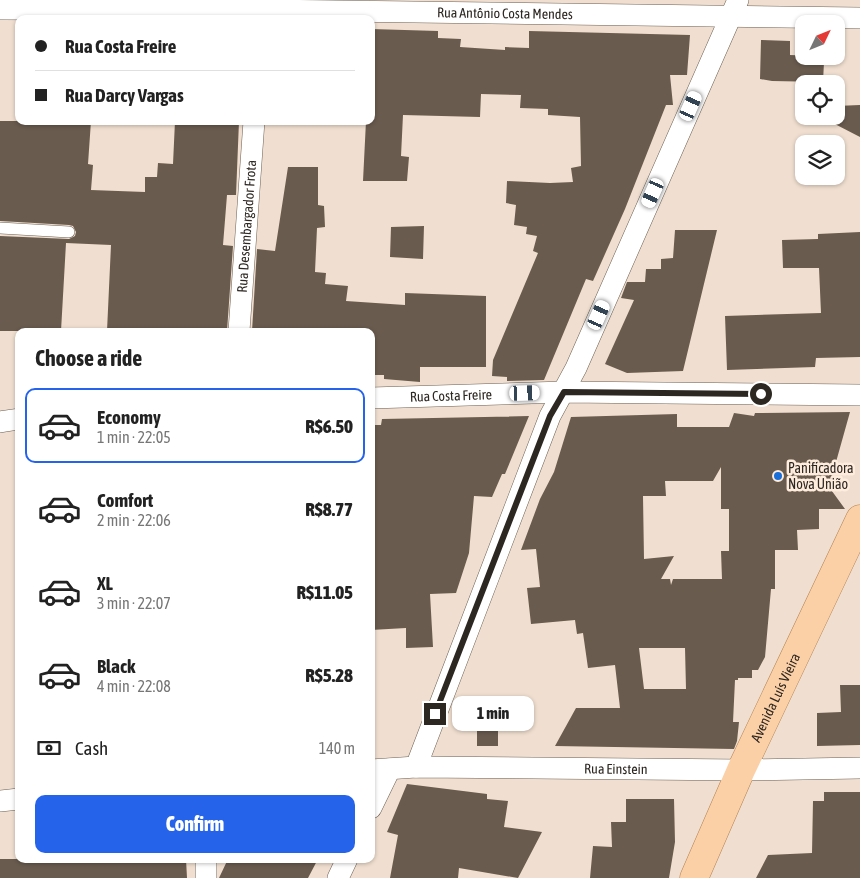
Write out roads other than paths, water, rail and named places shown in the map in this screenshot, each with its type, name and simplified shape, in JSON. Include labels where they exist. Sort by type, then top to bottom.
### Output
[{"type":"main road","name":"Avenida Luís Vieira","points":[[694,878],[741,770],[860,519]]},
{"type":"street","name":"Rua Antônio Costa Mendes","points":[[0,9],[734,9],[860,18]]},
{"type":"street","points":[[416,767],[550,416],[564,392],[734,9]]},
{"type":"street","name":"Rua Desembargador Frota","points":[[239,328],[254,125]]},
{"type":"street","name":"Rua Costa Freire","points":[[375,398],[564,392],[860,395]]},
{"type":"street","points":[[0,422],[15,420]]},
{"type":"street","name":"Rua Einstein","points":[[381,770],[416,767],[741,770],[860,768]]},
{"type":"street","points":[[375,793],[381,770]]},
{"type":"street","points":[[0,801],[15,799]]},
{"type":"street","points":[[206,863],[206,878]]},
{"type":"street","points":[[338,878],[345,863]]},
{"type":"lane","points":[[0,228],[69,232]]},
{"type":"place","name":"Panificadora Nova União","points":[[778,476]]}]
